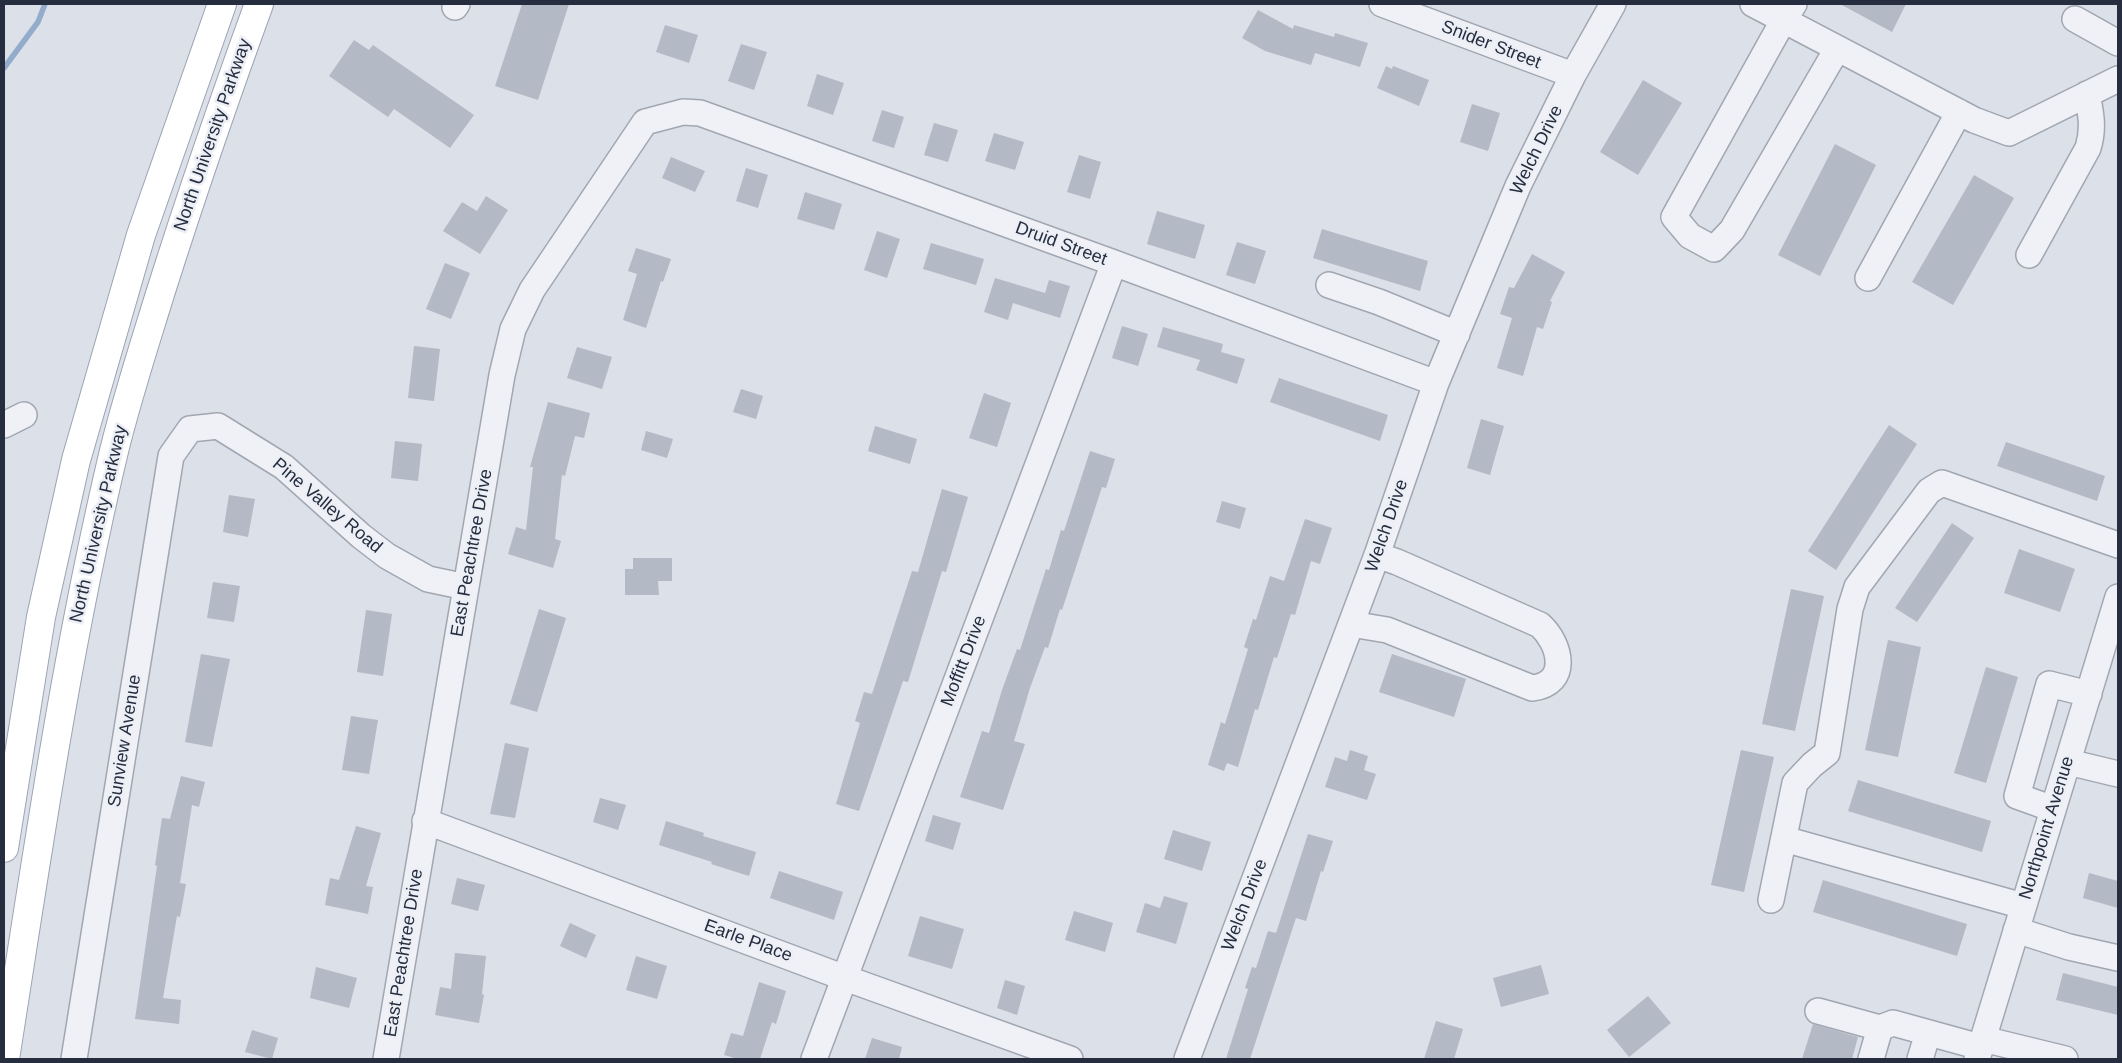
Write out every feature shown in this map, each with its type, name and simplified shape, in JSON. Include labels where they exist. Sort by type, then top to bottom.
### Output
[{"type":"main road","name":"North University Parkway","points":[[4,848],[41,617],[76,460],[141,235],[222,4]]},
{"type":"main road","name":"North University Parkway","points":[[5,1059],[54,748],[82,594],[114,449],[146,338],[181,228],[259,4]]},
{"type":"street","name":"Snider Street","points":[[1382,4],[1573,75]]},
{"type":"street","name":"Welch Drive","points":[[1187,1059],[1377,555],[1436,382],[1518,186],[1573,75],[1613,4]]},
{"type":"street","points":[[1752,4],[1789,12],[1837,49],[1974,120],[2009,133],[2118,79]]},
{"type":"street","points":[[1789,12],[1674,217],[1690,236],[1714,249],[1732,230],[1837,49]]},
{"type":"street","points":[[2075,19],[2118,43]]},
{"type":"street","points":[[2029,255],[2088,148],[2093,134],[2092,116],[2087,94]]},
{"type":"street","name":"Druid Street","points":[[683,112],[700,114],[1114,263],[1436,382]]},
{"type":"street","name":"East Peachtree Drive","points":[[386,1059],[502,375],[513,329],[532,290],[645,122],[683,112]]},
{"type":"street","points":[[1868,278],[1959,112]]},
{"type":"street","name":"Moffitt Drive","points":[[814,1059],[1114,263]]},
{"type":"street","points":[[1329,285],[1379,302],[1457,334]]},
{"type":"street","name":"Pine Valley Road","points":[[190,429],[218,426],[284,467],[360,536],[387,556],[428,579],[466,587]]},
{"type":"street","name":"Sunview Avenue","points":[[74,1059],[171,456],[190,429]]},
{"type":"street","points":[[1771,900],[1795,783],[1827,752],[1850,609],[1857,587],[1929,491],[1942,483],[2118,545]]},
{"type":"street","points":[[1351,624],[1387,630],[1532,688],[1541,687],[1551,680],[1559,664],[1558,652],[1550,635],[1540,625],[1377,555]]},
{"type":"street","name":"Northpoint Avenue","points":[[1980,1048],[2118,597]]},
{"type":"street","points":[[2053,809],[2017,796],[2049,684],[2089,694]]},
{"type":"street","points":[[2068,762],[2118,774]]},
{"type":"street","name":"Earle Place","points":[[426,821],[845,978],[1070,1059]]},
{"type":"street","points":[[1784,839],[2020,918],[2069,947],[2118,958]]},
{"type":"street","points":[[1818,1011],[1880,1028],[1893,1023],[1980,1048],[2065,1059]]},
{"type":"street","points":[[1871,1059],[1880,1028]]},
{"type":"street","points":[[1920,1059],[1928,1033]]},
{"type":"building","points":[[522,4],[569,4],[538,100],[495,86]]},
{"type":"building","points":[[1840,4],[1906,4],[1892,32]]},
{"type":"building","points":[[1258,10],[1293,29],[1294,25],[1334,37],[1335,33],[1368,43],[1360,67],[1315,53],[1311,65],[1265,51],[1242,38]]},
{"type":"building","points":[[665,25],[698,35],[689,63],[656,52]]},
{"type":"building","points":[[354,40],[369,50],[373,45],[474,115],[450,148],[394,109],[388,117],[329,76]]},
{"type":"building","points":[[741,44],[767,52],[754,90],[728,81]]},
{"type":"building","points":[[1386,66],[1392,69],[1393,66],[1429,80],[1419,106],[1377,88]]},
{"type":"building","points":[[817,74],[844,83],[833,115],[807,106]]},
{"type":"building","points":[[1643,80],[1682,103],[1638,175],[1600,152]]},
{"type":"building","points":[[1472,104],[1500,113],[1488,151],[1460,142]]},
{"type":"building","points":[[882,110],[904,117],[894,148],[872,141]]},
{"type":"building","points":[[934,123],[958,130],[948,162],[924,155]]},
{"type":"building","points":[[994,133],[1024,142],[1015,170],[985,161]]},
{"type":"building","points":[[1835,144],[1876,165],[1820,276],[1778,255]]},
{"type":"building","points":[[1079,155],[1101,162],[1090,199],[1067,192]]},
{"type":"building","points":[[671,157],[705,171],[695,192],[662,178]]},
{"type":"building","points":[[746,168],[768,175],[758,208],[736,201]]},
{"type":"building","points":[[1974,175],[2014,198],[1953,305],[1912,282]]},
{"type":"building","points":[[805,192],[842,204],[834,230],[797,219]]},
{"type":"building","points":[[486,196],[508,210],[480,254],[443,231],[462,202],[477,211]]},
{"type":"building","points":[[1157,211],[1205,225],[1195,259],[1147,244]]},
{"type":"building","points":[[1322,229],[1428,261],[1420,291],[1313,258]]},
{"type":"building","points":[[877,231],[900,239],[887,278],[864,270]]},
{"type":"building","points":[[1237,242],[1266,251],[1255,284],[1226,275]]},
{"type":"building","points":[[931,243],[984,259],[976,285],[923,269]]},
{"type":"building","points":[[636,248],[671,259],[663,282],[661,281],[646,328],[623,320],[637,274],[628,271]]},
{"type":"building","points":[[1532,254],[1565,272],[1550,301],[1552,302],[1543,329],[1537,327],[1523,376],[1497,368],[1512,318],[1500,314],[1509,287],[1514,288]]},
{"type":"building","points":[[445,263],[470,273],[451,319],[426,309]]},
{"type":"building","points":[[995,278],[1045,293],[1049,280],[1070,286],[1060,318],[1013,303],[1008,320],[984,312]]},
{"type":"building","points":[[1122,326],[1148,334],[1138,366],[1112,358]]},
{"type":"building","points":[[1163,327],[1223,344],[1221,352],[1245,359],[1237,384],[1196,370],[1200,360],[1157,347]]},
{"type":"building","points":[[414,346],[440,349],[434,401],[408,398]]},
{"type":"building","points":[[577,347],[612,357],[602,389],[567,378]]},
{"type":"building","points":[[1279,378],[1388,415],[1380,441],[1270,402]]},
{"type":"building","points":[[741,389],[763,396],[756,419],[733,412]]},
{"type":"building","points":[[984,393],[1011,403],[997,447],[969,438]]},
{"type":"building","points":[[548,402],[590,413],[584,438],[575,436],[565,476],[562,475],[555,539],[561,541],[553,568],[508,554],[516,527],[526,530],[533,467],[530,467]]},
{"type":"building","points":[[1481,419],[1504,426],[1490,475],[1467,468]]},
{"type":"building","points":[[1889,425],[1917,444],[1836,570],[1808,551]]},
{"type":"building","points":[[875,426],[917,439],[910,464],[868,451]]},
{"type":"building","points":[[646,431],[673,439],[667,458],[641,450]]},
{"type":"building","points":[[395,441],[422,444],[418,481],[391,478]]},
{"type":"building","points":[[2006,442],[2105,476],[2097,501],[1997,466]]},
{"type":"building","points":[[1090,451],[1115,459],[1106,488],[1102,487],[1048,648],[1045,647],[1030,688],[1014,741],[1025,744],[1003,810],[960,797],[982,731],[989,733],[1017,649],[1020,650],[1046,569],[1049,570],[1061,530],[1064,531]]},
{"type":"building","points":[[942,489],[968,497],[946,572],[942,571],[908,682],[903,681],[859,811],[836,804],[860,723],[855,721],[864,692],[872,694],[912,571],[918,572]]},
{"type":"building","points":[[229,495],[255,499],[248,537],[223,532]]},
{"type":"building","points":[[1222,501],[1246,508],[1240,529],[1216,522]]},
{"type":"building","points":[[1305,519],[1332,528],[1320,564],[1311,561],[1295,615],[1291,614],[1277,658],[1274,657],[1258,710],[1255,709],[1238,767],[1227,763],[1224,771],[1208,765],[1221,722],[1225,724],[1248,649],[1244,647],[1253,619],[1256,620],[1270,576],[1284,581]]},
{"type":"building","points":[[1952,523],[1974,538],[1917,622],[1895,608]]},
{"type":"building","points":[[2019,549],[2075,569],[2060,612],[2004,593]]},
{"type":"building","points":[[633,558],[672,558],[672,581],[658,581],[659,595],[625,595],[625,569],[633,569]]},
{"type":"building","points":[[213,582],[240,586],[234,622],[207,618]]},
{"type":"building","points":[[1791,589],[1824,596],[1795,731],[1762,724]]},
{"type":"building","points":[[539,609],[566,618],[537,712],[510,704]]},
{"type":"building","points":[[366,610],[392,614],[383,676],[357,672]]},
{"type":"building","points":[[1888,640],[1921,647],[1898,757],[1865,750]]},
{"type":"building","points":[[201,654],[230,659],[212,747],[185,742]]},
{"type":"building","points":[[1392,654],[1466,679],[1454,717],[1379,692]]},
{"type":"building","points":[[1986,667],[2018,677],[1986,783],[1954,773]]},
{"type":"building","points":[[351,716],[378,720],[369,774],[342,770]]},
{"type":"building","points":[[505,743],[529,748],[515,818],[490,814]]},
{"type":"building","points":[[1350,750],[1368,756],[1364,770],[1376,774],[1367,800],[1325,787],[1335,757],[1347,761]]},
{"type":"building","points":[[1741,750],[1774,757],[1744,892],[1711,885]]},
{"type":"building","points":[[181,776],[205,782],[199,807],[192,805],[180,883],[186,884],[180,917],[177,916],[163,998],[181,1000],[179,1024],[135,1019],[162,818],[170,819]]},
{"type":"building","points":[[1858,780],[1991,821],[1982,852],[1848,811]]},
{"type":"building","points":[[600,798],[626,805],[618,830],[593,822]]},
{"type":"building","points":[[933,815],[961,823],[953,850],[925,841]]},
{"type":"building","points":[[666,821],[704,833],[703,836],[756,852],[749,876],[659,845]]},
{"type":"building","points":[[356,826],[381,833],[366,886],[373,887],[368,914],[325,905],[330,878],[339,880]]},
{"type":"building","points":[[1173,830],[1211,842],[1202,871],[1164,859]]},
{"type":"building","points":[[1308,834],[1333,841],[1323,872],[1321,871],[1306,921],[1296,918],[1250,1059],[1226,1059],[1248,989],[1245,988],[1252,967],[1256,968],[1268,931],[1276,933]]},
{"type":"building","points":[[779,871],[843,892],[834,920],[770,898]]},
{"type":"building","points":[[2089,873],[2118,881],[2118,908],[2083,898]]},
{"type":"building","points":[[457,878],[485,885],[478,911],[451,904]]},
{"type":"building","points":[[1823,880],[1967,924],[1957,956],[1813,912]]},
{"type":"building","points":[[1164,896],[1188,903],[1176,944],[1136,932],[1145,903],[1160,908]]},
{"type":"building","points":[[1074,911],[1113,923],[1105,952],[1065,940]]},
{"type":"building","points":[[920,916],[964,929],[952,969],[908,956]]},
{"type":"building","points":[[570,923],[596,935],[586,958],[560,946]]},
{"type":"building","points":[[455,953],[486,956],[482,994],[484,995],[479,1023],[435,1015],[440,987],[451,989]]},
{"type":"building","points":[[636,956],[667,966],[657,999],[626,990]]},
{"type":"building","points":[[1541,965],[1549,994],[1501,1007],[1493,978]]},
{"type":"building","points":[[316,967],[357,978],[349,1008],[310,998]]},
{"type":"building","points":[[2063,973],[2118,987],[2118,1015],[2056,1000]]},
{"type":"building","points":[[1005,980],[1025,986],[1017,1015],[997,1008]]},
{"type":"building","points":[[759,982],[786,991],[776,1024],[772,1022],[760,1059],[738,1059],[724,1055],[731,1033],[743,1036]]},
{"type":"building","points":[[1648,996],[1671,1023],[1629,1057],[1607,1030]]},
{"type":"building","points":[[1436,1021],[1463,1029],[1454,1059],[1424,1059]]},
{"type":"building","points":[[1813,1024],[1858,1037],[1852,1059],[1802,1059]]},
{"type":"building","points":[[252,1030],[278,1038],[272,1059],[245,1052]]},
{"type":"building","points":[[872,1038],[902,1047],[899,1059],[865,1059]]},
{"type":"waterway","points":[[4,68],[38,22],[45,4]]}]
